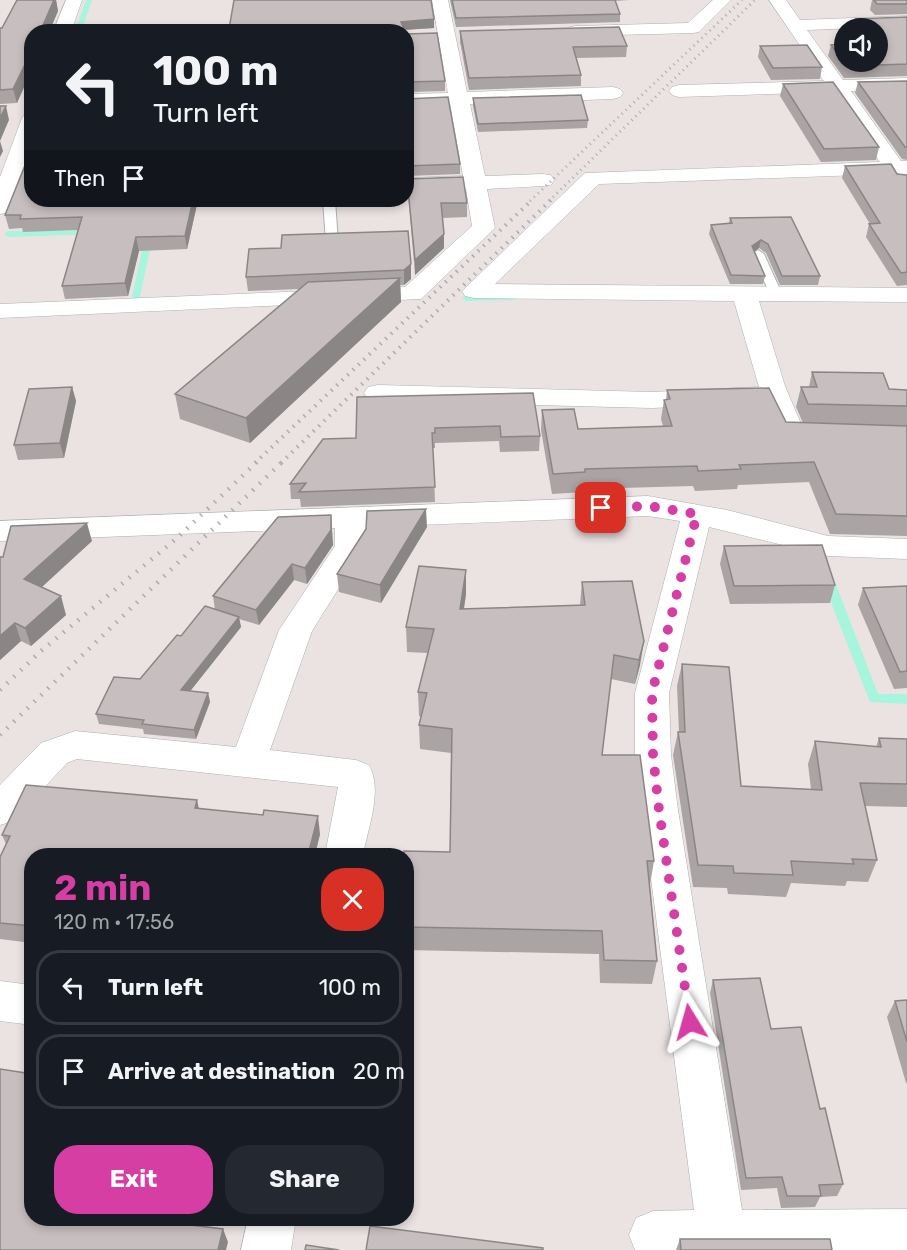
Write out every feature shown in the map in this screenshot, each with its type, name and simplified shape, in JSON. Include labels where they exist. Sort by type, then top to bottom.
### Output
[{"type":"street","points":[[65,24],[74,0]]},
{"type":"street","points":[[0,311],[412,294],[484,228],[440,0]]},
{"type":"street","points":[[564,32],[693,28],[723,0]]},
{"type":"street","points":[[777,0],[837,86],[903,172]]},
{"type":"street","points":[[796,25],[907,21]]},
{"type":"street","points":[[427,36],[470,34]]},
{"type":"street","points":[[679,91],[907,84]]},
{"type":"street","points":[[414,100],[613,93]]},
{"type":"street","points":[[10,112],[24,111]]},
{"type":"street","points":[[8,202],[24,146]]},
{"type":"street","points":[[903,172],[593,178],[474,291],[907,295]]},
{"type":"street","points":[[414,185],[543,180]]},
{"type":"street","points":[[744,293],[776,394],[792,434],[907,436]]},
{"type":"street","points":[[378,393],[652,400],[776,394]]},
{"type":"street","points":[[0,531],[648,506],[697,514],[828,546],[907,549]]},
{"type":"street","points":[[697,514],[652,693],[653,755],[721,1234]]},
{"type":"street","points":[[248,762],[296,630],[350,546],[351,516]]},
{"type":"street","points":[[0,810],[54,753],[75,745],[248,762],[356,776],[357,788],[345,848]]},
{"type":"street","points":[[0,1001],[24,1004]]},
{"type":"street","points":[[266,1250],[270,1226]]},
{"type":"street","points":[[653,1235],[907,1233]]},
{"type":"lane","points":[[330,207],[332,242]]},
{"type":"lane","points":[[758,254],[776,294]]},
{"type":"building","points":[[17,0],[54,0],[44,24],[24,24],[24,66],[13,89],[0,90],[0,28]]},
{"type":"building","points":[[234,0],[431,0],[434,19],[401,22],[402,24],[230,24]]},
{"type":"building","points":[[452,0],[615,0],[620,14],[456,18]]},
{"type":"building","points":[[874,0],[907,0],[907,4],[877,4]]},
{"type":"building","points":[[907,17],[907,64],[888,65],[888,18],[882,18]]},
{"type":"building","points":[[619,27],[627,46],[573,47],[581,75],[469,78],[460,31]]},
{"type":"building","points":[[437,33],[445,81],[414,82],[414,34]]},
{"type":"building","points":[[807,45],[822,67],[773,68],[760,46]]},
{"type":"building","points":[[907,81],[907,147],[905,147],[858,82]]},
{"type":"building","points":[[833,82],[879,147],[824,149],[783,84]]},
{"type":"building","points":[[581,95],[588,120],[478,124],[473,98]]},
{"type":"building","points":[[448,97],[460,164],[414,166],[414,99]]},
{"type":"building","points":[[0,106],[6,106],[0,118]]},
{"type":"building","points":[[891,164],[897,174],[907,175],[907,272],[901,273],[869,224],[880,223],[845,166]]},
{"type":"building","points":[[24,168],[24,207],[191,207],[185,236],[136,237],[125,283],[62,286],[82,217],[20,219],[21,215],[5,215]]},
{"type":"building","points":[[463,177],[467,203],[441,203],[444,234],[415,260],[410,207],[414,207],[414,179]]},
{"type":"building","points":[[791,217],[820,276],[782,276],[768,244],[761,240],[752,246],[765,276],[731,275],[711,225],[732,223],[730,218]]},
{"type":"building","points":[[408,231],[411,264],[404,270],[246,277],[249,249],[281,248],[282,235]]},
{"type":"building","points":[[400,278],[246,418],[175,394],[308,282]]},
{"type":"building","points":[[812,372],[883,373],[889,389],[907,390],[907,406],[808,404],[801,387],[817,387]]},
{"type":"building","points":[[72,387],[60,443],[14,445],[29,389]]},
{"type":"building","points":[[769,388],[786,422],[907,426],[907,516],[836,514],[814,462],[739,465],[741,469],[698,471],[697,466],[585,469],[585,472],[553,474],[542,410],[574,409],[578,429],[672,426],[664,400],[670,399],[667,390]]},
{"type":"building","points":[[533,393],[540,436],[501,437],[500,426],[435,428],[435,433],[432,433],[435,487],[299,492],[306,483],[290,484],[323,439],[356,438],[357,397]]},
{"type":"building","points":[[426,509],[380,585],[337,574],[366,529],[367,511]]},
{"type":"building","points":[[331,515],[331,530],[305,568],[292,564],[256,610],[213,596],[278,517]]},
{"type":"building","points":[[87,523],[24,579],[61,596],[25,628],[15,623],[0,636],[0,557],[3,557],[11,526]]},
{"type":"building","points":[[822,545],[835,585],[734,586],[724,546]]},
{"type":"building","points":[[419,566],[466,570],[460,609],[585,605],[582,582],[632,581],[644,641],[639,660],[614,655],[602,755],[640,755],[654,861],[647,861],[657,961],[604,960],[602,931],[414,927],[414,851],[450,852],[452,729],[419,725],[427,693],[418,692],[434,629],[406,627]]},
{"type":"building","points":[[907,586],[907,671],[900,672],[863,588]]},
{"type":"building","points":[[205,606],[239,617],[181,690],[208,693],[194,730],[142,724],[144,720],[96,714],[114,677],[140,679],[177,635],[181,636]]},
{"type":"building","points":[[682,664],[729,667],[741,786],[822,790],[815,741],[881,747],[879,738],[907,739],[907,784],[860,783],[877,860],[852,859],[854,864],[791,861],[793,875],[734,873],[733,866],[698,865],[678,732],[685,732]]},
{"type":"building","points":[[26,785],[197,800],[195,808],[263,815],[264,810],[318,816],[310,848],[24,848],[24,925],[0,923],[0,857],[10,836],[2,835]]},
{"type":"building","points":[[760,978],[771,1029],[801,1027],[820,1109],[825,1108],[843,1184],[819,1185],[821,1196],[787,1196],[782,1177],[746,1178],[713,980]]},
{"type":"building","points":[[907,1000],[907,1042],[895,1001]]},
{"type":"building","points":[[0,1069],[24,1073],[24,1226],[199,1226],[223,1229],[218,1250],[0,1250]]},
{"type":"building","points":[[370,1226],[543,1248],[543,1250],[366,1250]]},
{"type":"building","points":[[680,1239],[830,1239],[832,1250],[681,1250]]},
{"type":"building","points":[[306,1245],[339,1250],[305,1250]]},
{"type":"waterway","points":[[81,24],[89,0]]},
{"type":"waterway","points":[[8,234],[93,232]]},
{"type":"waterway","points":[[135,301],[149,235]]},
{"type":"waterway","points":[[466,298],[513,298]]},
{"type":"waterway","points":[[827,577],[874,699],[907,699]]},
{"type":"railway","points":[[530,201],[742,0]]},
{"type":"railway","points":[[549,201],[755,0]]},
{"type":"railway","points":[[255,463],[532,200]]},
{"type":"railway","points":[[281,463],[551,200]]},
{"type":"railway","points":[[0,690],[41,651],[176,539],[257,462]]},
{"type":"railway","points":[[0,735],[282,462]]},
{"type":"route","points":[[601,508],[648,506],[697,514],[652,693],[653,755],[659,810],[690,1022]]}]
